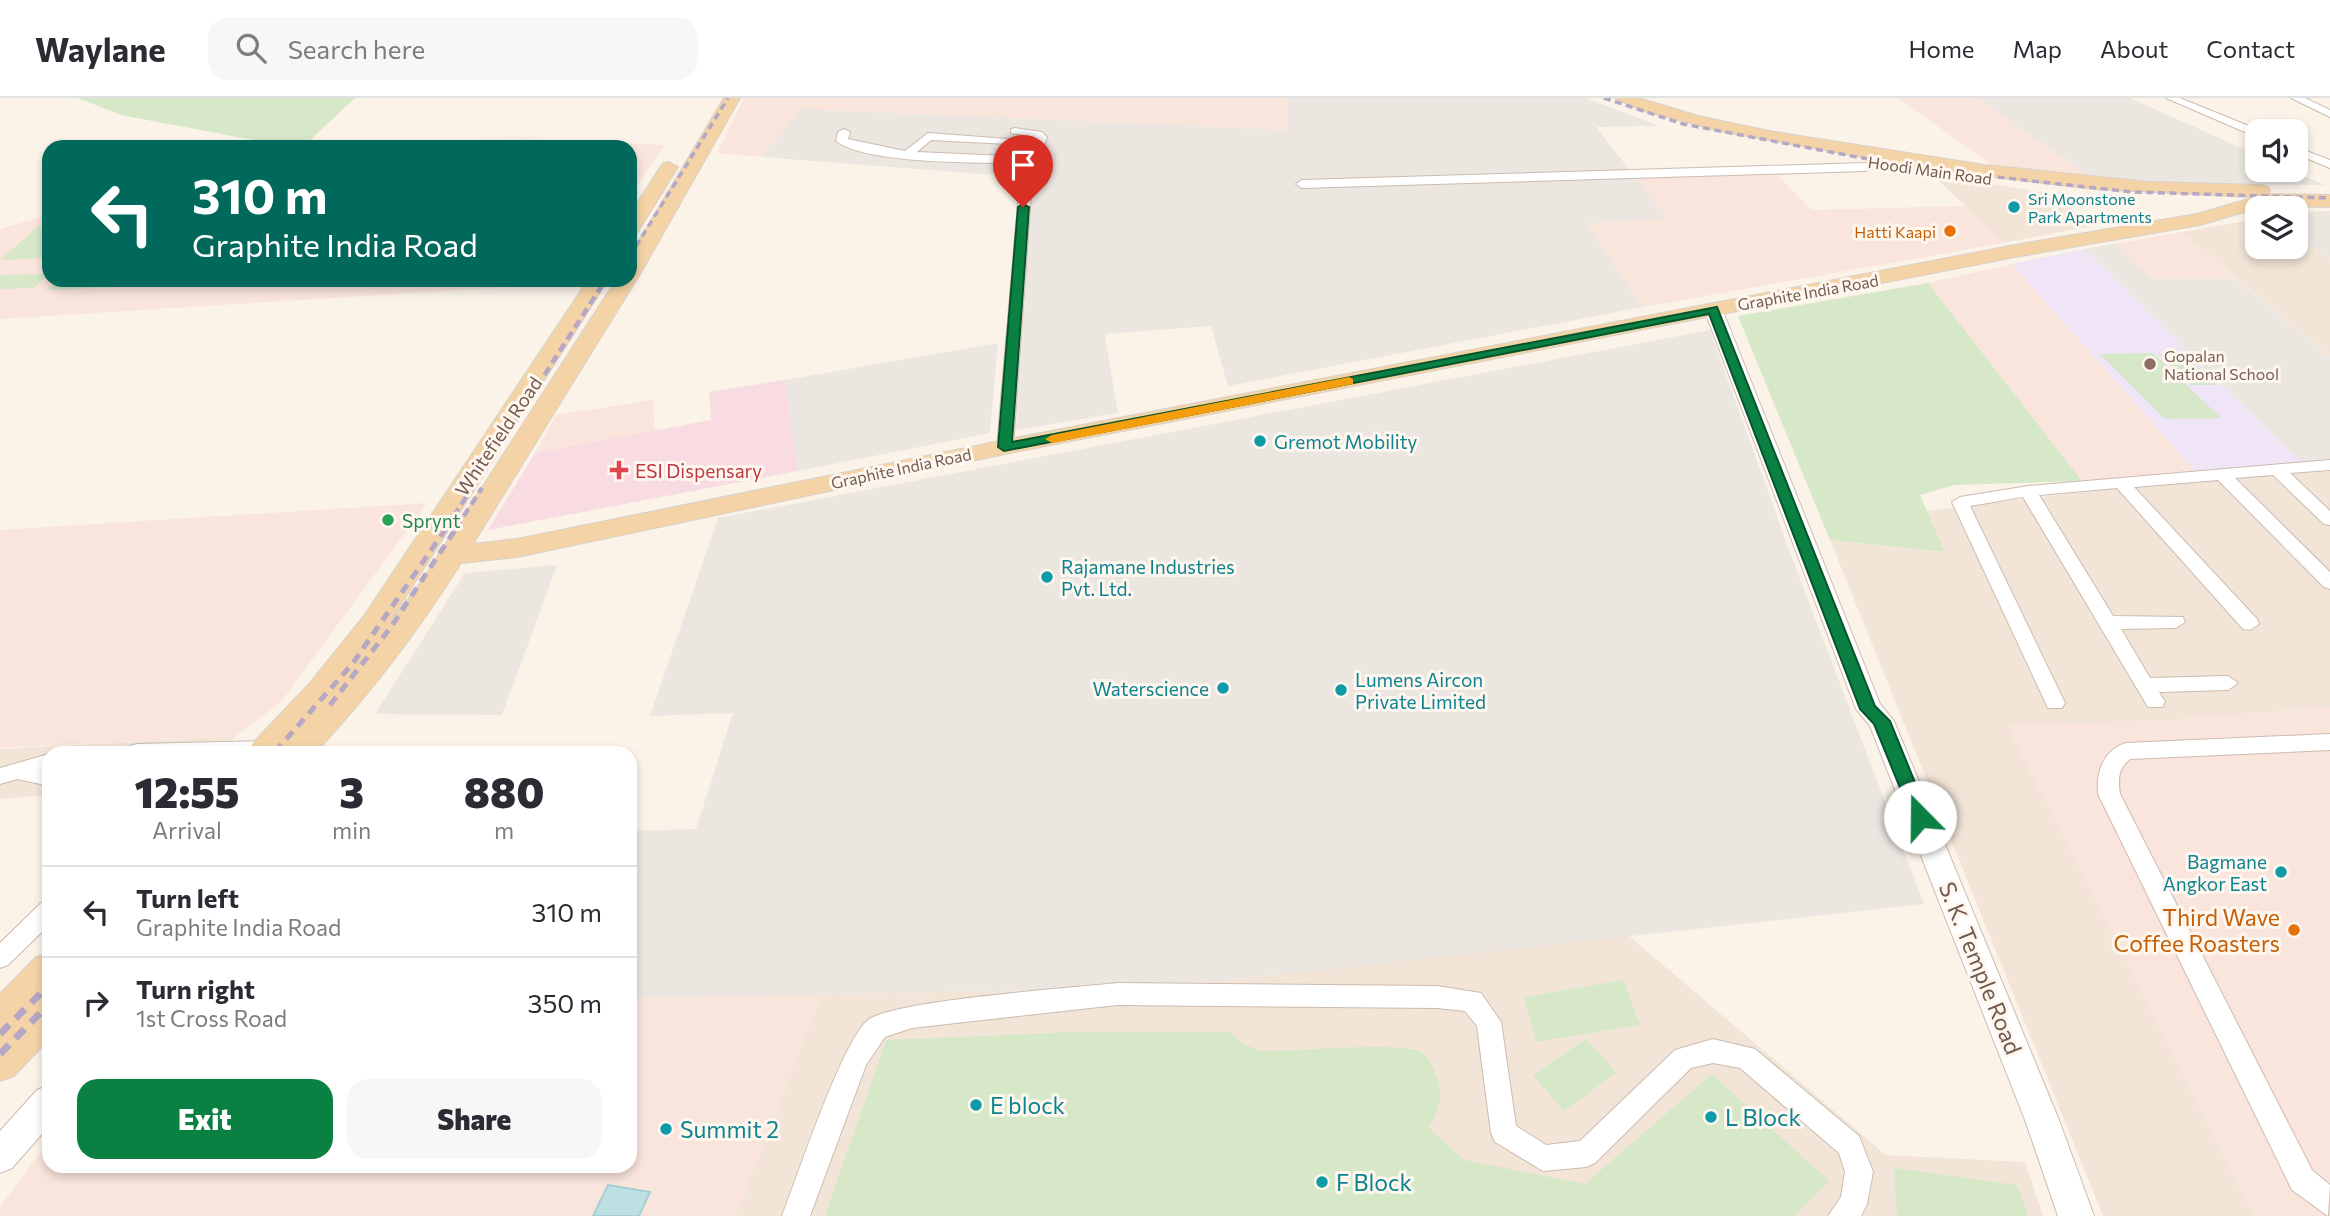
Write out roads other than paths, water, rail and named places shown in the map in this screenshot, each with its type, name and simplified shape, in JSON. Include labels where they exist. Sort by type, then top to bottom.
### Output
[{"type":"main road","points":[[693,128],[712,98]]},
{"type":"main road","points":[[637,262],[732,98]]},
{"type":"main road","name":"Hoodi Main Road","points":[[1602,98],[1688,127],[1882,163],[2092,192],[2259,196]]},
{"type":"main road","name":"Hoodi Main Road","points":[[1623,98],[1738,130],[1880,156],[2077,181],[2259,196]]},
{"type":"main road","points":[[637,218],[678,152]]},
{"type":"main road","points":[[2259,196],[2330,191]]},
{"type":"main road","points":[[2308,199],[2330,201]]},
{"type":"main road","name":"Graphite India Road","points":[[450,555],[517,548],[1004,447],[2215,214],[2245,202]]},
{"type":"main road","name":"Whitefield Road","points":[[270,746],[321,691],[358,644],[551,357],[594,287]]},
{"type":"main road","name":"Whitefield Road","points":[[450,555],[622,287]]},
{"type":"main road","points":[[303,746],[345,700],[388,645],[431,589],[450,555]]},
{"type":"main road","points":[[358,644],[388,645]]},
{"type":"main road","points":[[0,1020],[42,976]]},
{"type":"main road","points":[[0,1063],[42,1019]]},
{"type":"street","points":[[2171,98],[2245,129]]},
{"type":"street","points":[[2296,98],[2330,114]]},
{"type":"street","points":[[1004,447],[1026,180],[1041,137],[1038,134],[1015,131]]},
{"type":"street","points":[[844,132],[842,141],[852,146],[909,153],[1031,161]]},
{"type":"street","points":[[909,153],[928,136],[1019,141],[1037,145]]},
{"type":"street","points":[[2308,155],[2330,164]]},
{"type":"street","points":[[1302,184],[1865,167],[1882,163]]},
{"type":"street","name":"S. K. Temple Road","points":[[1718,308],[1868,709],[1881,721],[2042,1121],[2076,1216]]},
{"type":"street","points":[[2055,703],[1960,502],[2028,492],[2330,465]]},
{"type":"street","points":[[2278,471],[2330,520]]},
{"type":"street","points":[[2221,473],[2330,583]]},
{"type":"street","points":[[2122,484],[2250,624]]},
{"type":"street","points":[[2028,492],[2155,702]]},
{"type":"street","points":[[2107,623],[2176,622]]},
{"type":"street","points":[[2145,685],[2228,683]]},
{"type":"street","points":[[2330,741],[2126,751],[2110,766],[2107,784],[2109,794],[2302,1180],[2330,1203]]},
{"type":"street","points":[[9,774],[42,764]]},
{"type":"street","points":[[9,774],[42,777]]},
{"type":"street","points":[[0,958],[42,917]]},
{"type":"street","points":[[796,1216],[856,1059],[877,1028],[912,1017],[1117,994],[1437,997],[1472,1001],[1489,1022],[1504,1133],[1543,1158],[1586,1154],[1684,1058],[1713,1051],[1746,1058],[1850,1145],[1859,1172],[1853,1204],[1842,1216]]},
{"type":"street","points":[[0,1156],[42,1109]]},
{"type":"water","points":[[608,1185],[650,1192],[639,1216],[593,1216]]},
{"type":"railway","points":[[637,245],[728,98]]},
{"type":"railway","points":[[1604,98],[1683,124],[1915,168],[2133,192],[2330,198]]},
{"type":"railway","points":[[446,528],[601,287]]},
{"type":"railway","points":[[456,528],[482,488]]},
{"type":"railway","points":[[280,746],[353,663],[447,527]]},
{"type":"railway","points":[[330,705],[391,627],[457,527]]},
{"type":"railway","points":[[0,1034],[42,992]]},
{"type":"railway","points":[[0,1054],[42,1011]]},
{"type":"place","name":"Sri Moonstone Park Apartments","points":[[2014,207]]},
{"type":"place","name":"Hatti Kaapi","points":[[1950,231]]},
{"type":"place","name":"Gopalan National School","points":[[2150,364]]},
{"type":"place","name":"Gremot Mobility","points":[[1260,441]]},
{"type":"place","name":"ESI Dispensary","points":[[619,470]]},
{"type":"place","name":"Sprynt","points":[[388,520]]},
{"type":"place","name":"Rajamane Industries Pvt. Ltd.","points":[[1047,577]]},
{"type":"place","name":"Waterscience","points":[[1223,688]]},
{"type":"place","name":"Lumens Aircon Private Limited","points":[[1341,690]]},
{"type":"place","name":"Bagmane Angkor East","points":[[2281,872]]},
{"type":"place","name":"Third Wave Coffee Roasters","points":[[2294,930]]},
{"type":"place","name":"E block","points":[[976,1105]]},
{"type":"place","name":"L Block","points":[[1711,1117]]},
{"type":"place","name":"Summit 2","points":[[666,1129]]},
{"type":"place","name":"F Block","points":[[1322,1182]]}]
